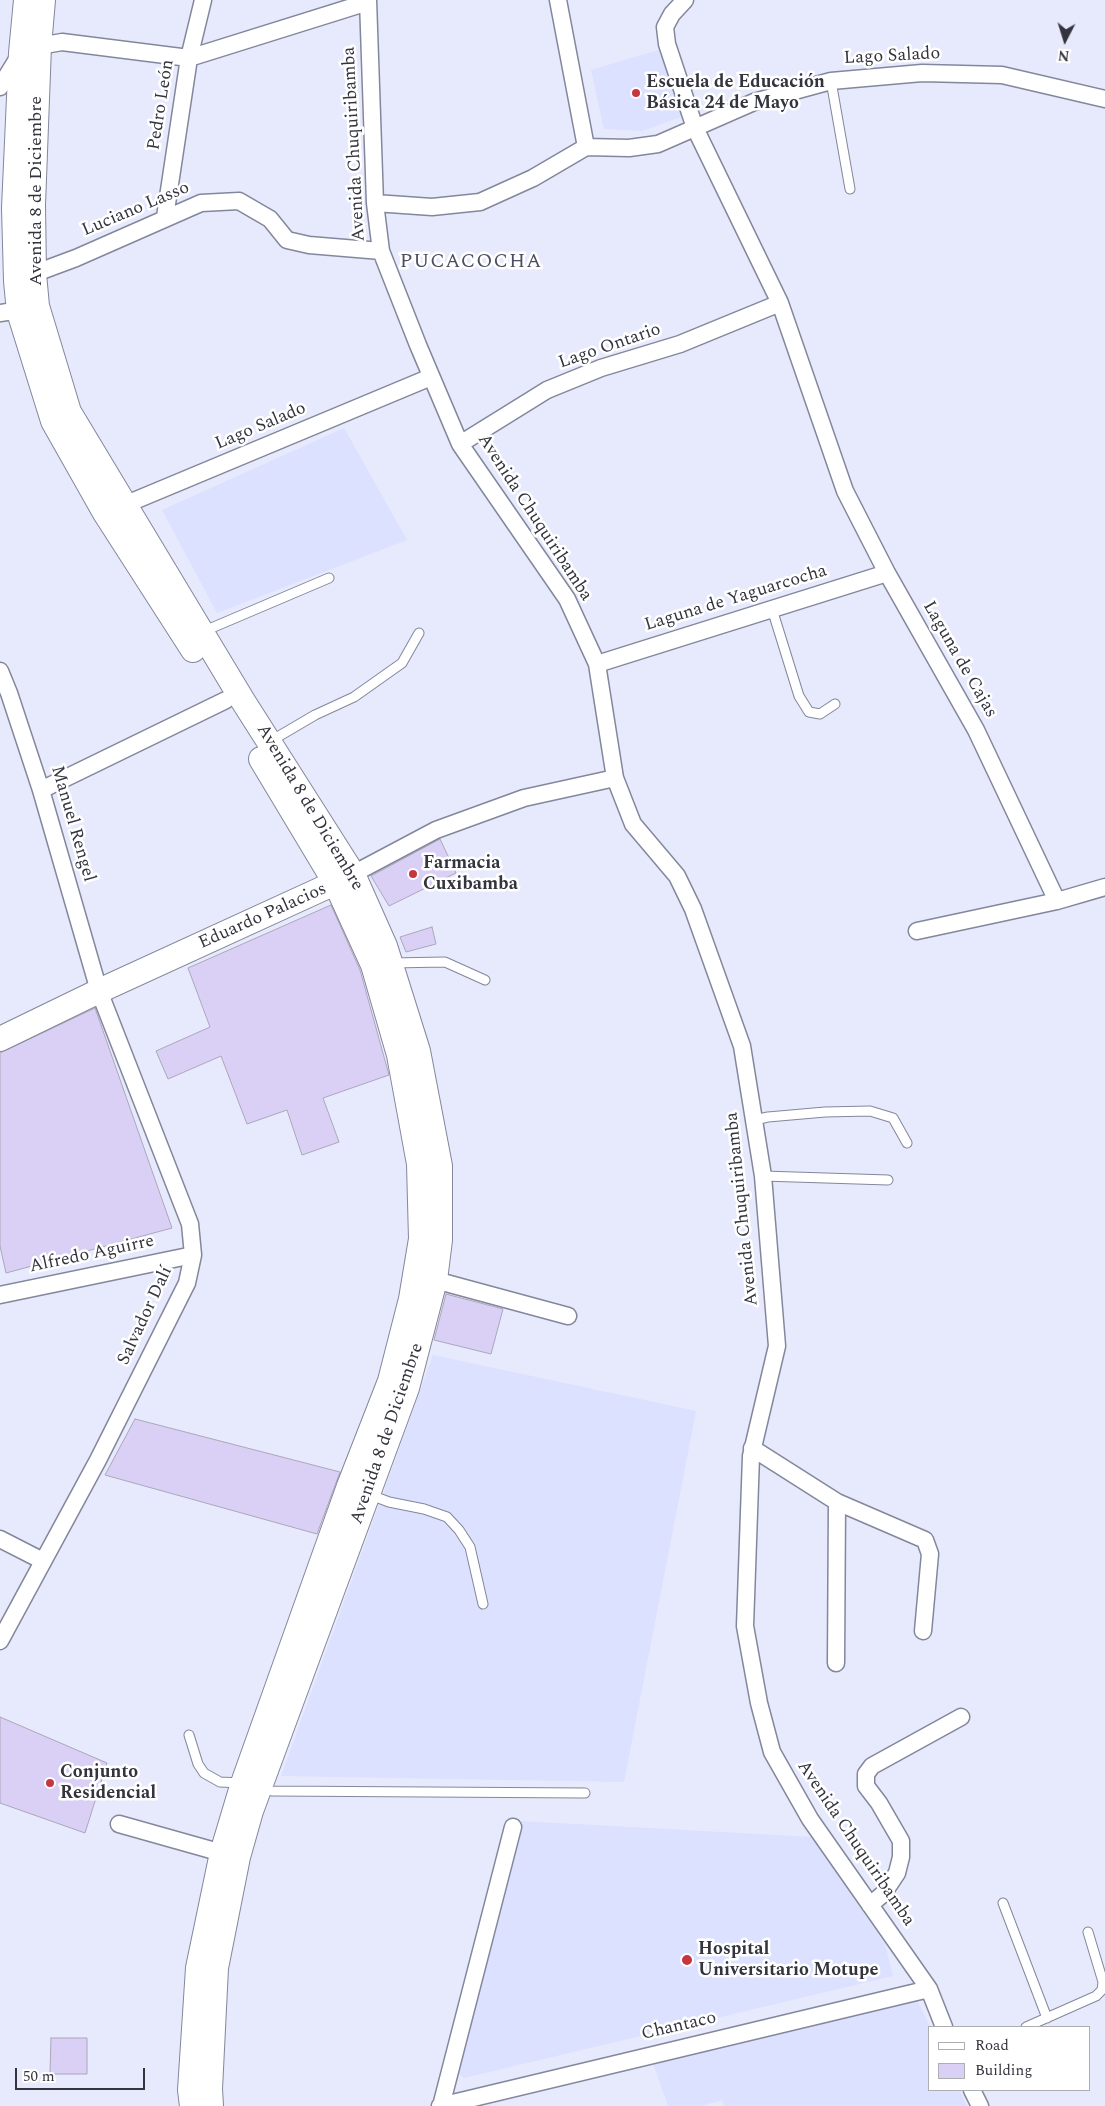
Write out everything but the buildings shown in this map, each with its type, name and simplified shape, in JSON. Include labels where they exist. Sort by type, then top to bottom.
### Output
[{"type":"main road","name":"Avenida 8 de Diciembre","points":[[26,0],[30,49],[33,205],[25,277],[18,310],[53,421],[115,509],[194,636],[269,743],[345,879],[418,1051],[440,1166],[440,1240],[435,1280],[407,1388],[359,1490]]},
{"type":"main road","name":"Avenida 8 de Diciembre","points":[[25,277],[7,209],[30,49],[43,0]]},
{"type":"main road","name":"Avenida 8 de Diciembre","points":[[194,636],[226,700],[345,879]]},
{"type":"main road","name":"Eduardo Palacios","points":[[0,1039],[99,991],[345,879]]},
{"type":"main road","name":"Avenida 8 de Diciembre","points":[[192,2106],[190,2090],[198,1968],[222,1853],[251,1785],[359,1490],[411,1299],[421,1239],[420,1164],[381,964]]},
{"type":"main road","name":"Avenida 8 de Diciembre","points":[[211,2106],[210,2089],[216,1968],[238,1857],[251,1810],[251,1785]]},
{"type":"street","name":"Pedro León","points":[[165,218],[189,58],[203,0]]},
{"type":"street","points":[[375,203],[432,207],[480,202],[533,178],[586,147],[558,0]]},
{"type":"street","name":"Laguna de Cajas","points":[[685,0],[672,14],[665,27],[667,44],[695,128],[780,303],[845,491],[887,573],[976,730],[1057,901]]},
{"type":"street","points":[[0,87],[30,49],[62,42],[189,58],[368,1]]},
{"type":"street","name":"Avenida Chuquiribamba","points":[[368,1],[375,203],[381,251],[460,444],[567,599],[597,664],[615,778],[633,824],[677,876],[693,910],[742,1046],[763,1176],[778,1346],[750,1456],[745,1626],[759,1703],[772,1752],[810,1819],[929,1989],[944,2026]]},
{"type":"street","name":"Lago Salado","points":[[586,147],[629,148],[658,144],[754,102],[831,81],[922,73],[1002,75],[1105,99]]},
{"type":"street","name":"Luciano Lasso","points":[[25,277],[76,258],[201,203],[239,201],[270,219],[287,240],[309,245],[381,251]]},
{"type":"street","name":"Lago Ontario","points":[[460,444],[547,390],[601,368],[680,344],[780,303]]},
{"type":"street","name":"Lago Salado","points":[[115,509],[431,377]]},
{"type":"street","name":"Laguna de Yaguarcocha","points":[[597,664],[887,573]]},
{"type":"street","name":"Manuel Rengel","points":[[0,672],[42,790],[99,991]]},
{"type":"street","points":[[42,790],[226,700]]},
{"type":"street","name":"Eduardo Palacios","points":[[345,879],[436,830],[524,798],[615,778]]},
{"type":"street","points":[[917,931],[1057,901],[1105,887]]},
{"type":"street","name":"Salvador Dalí","points":[[0,1641],[98,1460],[187,1283],[193,1255],[190,1224],[99,991]]},
{"type":"street","name":"Alfredo Aguirre","points":[[0,1295],[193,1255]]},
{"type":"street","points":[[435,1280],[568,1316]]},
{"type":"street","points":[[752,1448],[838,1502],[925,1540],[930,1554],[923,1631]]},
{"type":"street","points":[[836,1663],[838,1502]]},
{"type":"street","points":[[0,1539],[43,1561]]},
{"type":"street","points":[[870,1905],[883,1894],[896,1873],[901,1857],[901,1841],[879,1803],[866,1786],[866,1774],[872,1766],[961,1717]]},
{"type":"street","points":[[119,1824],[222,1853]]},
{"type":"street","points":[[440,2106],[513,1827]]},
{"type":"street","name":"Chantaco","points":[[440,2106],[929,1989]]},
{"type":"street","points":[[972,2091],[980,2106]]},
{"type":"lane","points":[[831,81],[850,190]]},
{"type":"lane","points":[[194,636],[329,578]]},
{"type":"lane","points":[[772,609],[799,696],[809,712],[820,714],[835,704]]},
{"type":"lane","points":[[269,743],[315,715],[354,697],[402,663],[419,633]]},
{"type":"lane","points":[[381,964],[408,961],[445,962],[484,980]]},
{"type":"lane","points":[[754,1120],[768,1117],[870,1111],[893,1118],[907,1143]]},
{"type":"lane","points":[[763,1176],[888,1180]]},
{"type":"lane","points":[[359,1490],[389,1502],[424,1509],[447,1517],[459,1530],[470,1547],[483,1604]]},
{"type":"lane","points":[[189,1735],[198,1764],[204,1773],[220,1782],[251,1785],[272,1791],[586,1793]]},
{"type":"lane","points":[[1004,1903],[1047,2018]]},
{"type":"lane","points":[[1028,2026],[1096,1996],[1102,1990],[1103,1982],[1088,1932]]},
{"type":"shaded area","name":"Escuela de Educación Básica 24 de Mayo","points":[[662,49],[684,116],[642,131],[604,129],[591,70]]},
{"type":"shaded area","points":[[344,428],[407,540],[217,613],[162,510]]},
{"type":"shaded area","points":[[433,1355],[696,1411],[624,1782],[281,1776]]},
{"type":"shaded area","name":"Hospital Universitario Motupe","points":[[521,1821],[811,1837],[885,1944],[893,1976],[464,2078],[458,2073]]},
{"type":"shaded area","points":[[917,2000],[930,2026],[928,2026],[928,2091],[960,2091],[967,2106],[724,2106],[722,2100],[701,2106],[668,2106],[653,2063]]},
{"type":"place","name":"Escuela de Educación Básica 24 de Mayo","points":[[636,93]]},
{"type":"place","name":"Farmacia Cuxibamba","points":[[413,874]]},
{"type":"place","name":"Conjunto Residencial","points":[[50,1783]]},
{"type":"place","name":"Hospital Universitario Motupe","points":[[687,1960]]},
{"type":"district","name":"PUCACOCHA","points":[[471,263]]}]
